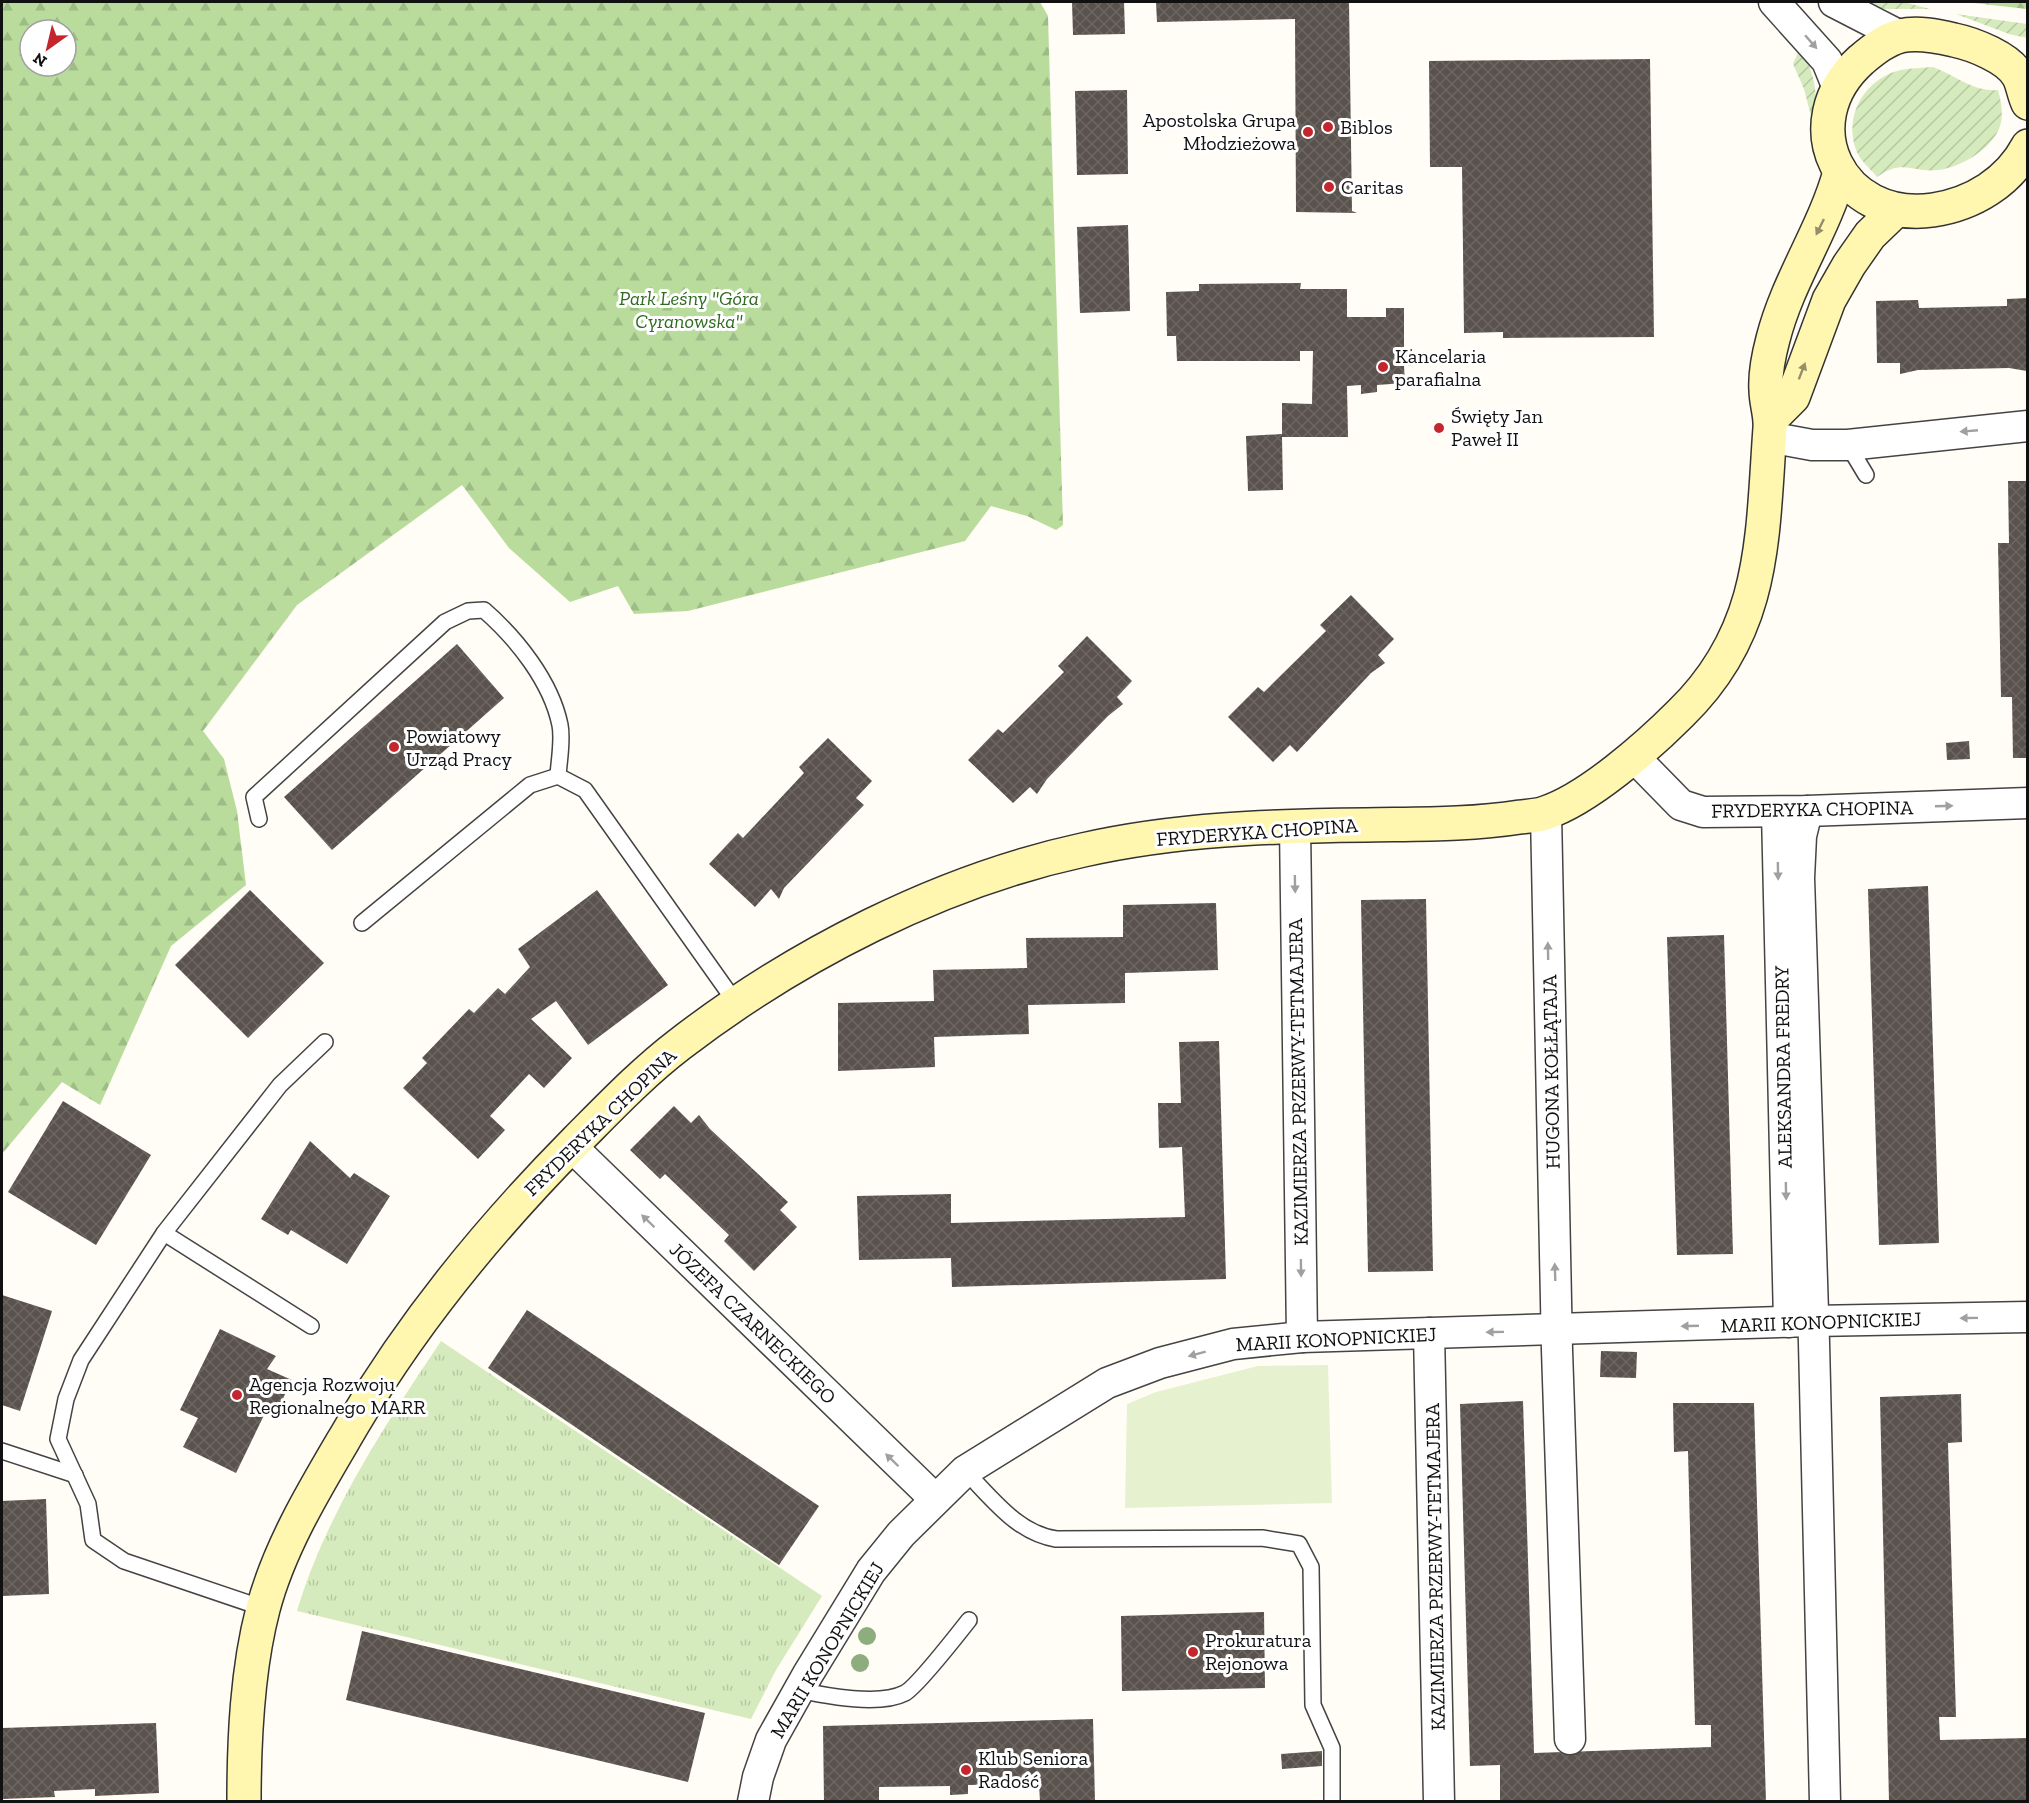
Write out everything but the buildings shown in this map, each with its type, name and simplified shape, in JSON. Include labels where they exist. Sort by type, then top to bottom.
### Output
[{"type":"street","points":[[1774,2],[1827,61],[1838,88]]},
{"type":"street","points":[[1834,2],[1900,36]]},
{"type":"street","points":[[2028,103],[2020,77],[2011,65],[1964,42],[1930,35],[1900,36],[1875,48],[1850,70],[1838,88],[1830,109],[1828,130],[1831,152],[1840,172],[1853,189],[1875,204],[1895,211],[1932,210],[1971,200],[2001,180],[2028,146]]},
{"type":"street","points":[[1990,55],[2028,54]]},
{"type":"street","points":[[1633,756],[1683,711],[1705,687],[1730,652],[1744,623],[1760,557],[1770,428],[1765,389],[1772,340],[1793,282],[1831,205],[1840,172]]},
{"type":"street","points":[[1770,428],[1793,397],[1829,300],[1849,265],[1869,235],[1895,211]]},
{"type":"street","points":[[1770,428],[1812,445],[1848,445],[2028,426]]},
{"type":"street","name":"FRYDERYKA CHOPINA","points":[[244,1802],[244,1761],[253,1674],[264,1608],[289,1541],[321,1479],[380,1378],[449,1283],[511,1208],[621,1095],[675,1047],[736,1004],[839,941],[923,902],[1002,873],[1081,850],[1182,833],[1295,826],[1479,823],[1546,813],[1607,777],[1633,756],[1681,805],[1703,812],[1807,812],[2028,803]]},
{"type":"street","name":"ALEKSANDRA FREDRY","points":[[1777,812],[1801,1322]]},
{"type":"street","points":[[1807,812],[1801,836],[1799,878],[1801,1322],[1825,1802]]},
{"type":"street","name":"HUGONA KOŁŁĄTAJA","points":[[1546,813],[1557,1331],[1570,1739]]},
{"type":"street","name":"KAZIMIERZA PRZERWY-TETMAJERA","points":[[1295,826],[1302,1337]]},
{"type":"street","name":"JÓZEFA CZARNECKIEGO","points":[[571,1146],[935,1499]]},
{"type":"street","name":"MARII KONOPNICKIEJ","points":[[753,1802],[758,1777],[771,1740],[871,1571],[901,1534],[965,1471],[1107,1383],[1160,1364],[1233,1344],[1302,1337],[2028,1317]]},
{"type":"street","name":"KAZIMIERZA PRZERWY-TETMAJERA","points":[[1429,1333],[1439,1802]]},
{"type":"lane","points":[[1848,445],[1866,475]]},
{"type":"lane","points":[[259,819],[254,797],[445,622],[468,610],[484,610],[501,625],[540,677],[560,727],[558,776]]},
{"type":"lane","points":[[362,923],[530,785],[558,776],[585,790],[714,968],[736,1004]]},
{"type":"lane","points":[[264,1608],[124,1561],[93,1540],[88,1504],[58,1439],[66,1399],[81,1360],[164,1233],[280,1085],[325,1042]]},
{"type":"lane","points":[[164,1233],[311,1326]]},
{"type":"lane","points":[[2,1451],[75,1476]]},
{"type":"lane","points":[[965,1471],[1021,1526],[1038,1536],[1056,1539],[1262,1539],[1299,1544],[1311,1567],[1313,1705],[1332,1748],[1332,1802]]},
{"type":"lane","points":[[799,1690],[821,1695],[881,1700],[906,1693],[969,1620]]},
{"type":"green space","name":"Park Leśny \"Góra Cyranowska\"","points":[[2,2],[1040,2],[1048,16],[1063,525],[1056,530],[1027,516],[991,506],[965,541],[688,611],[634,614],[618,586],[570,602],[509,548],[462,485],[297,605],[203,731],[224,759],[237,811],[246,885],[171,946],[100,1105],[62,1082],[2,1154]]},
{"type":"green space","points":[[1857,2],[1904,2],[1930,9],[1884,9]]},
{"type":"green space","points":[[1965,2],[2027,2],[2027,9]]},
{"type":"green space","points":[[1956,14],[2027,24],[2027,38],[2009,34]]},
{"type":"green space","points":[[1800,48],[1810,68],[1815,88],[1815,131],[1804,89],[1793,64]]},
{"type":"green space","points":[[1933,67],[1981,89],[1998,90],[2002,114],[1998,131],[1977,154],[1957,165],[1938,170],[1894,168],[1877,177],[1861,159],[1854,143],[1852,129],[1859,103],[1875,82],[1887,75],[1905,69]]},
{"type":"green space","points":[[441,1341],[822,1596],[776,1670],[751,1719],[297,1611],[324,1540],[359,1471]]},
{"type":"green space","points":[[1328,1365],[1332,1503],[1125,1508],[1127,1404],[1156,1392],[1258,1366]]},
{"type":"place","name":"Biblos","points":[[1328,127]]},
{"type":"place","name":"Apostolska Grupa Młodzieżowa","points":[[1308,132]]},
{"type":"place","name":"Caritas","points":[[1329,187]]},
{"type":"place","name":"Kancelaria parafialna","points":[[1383,367]]},
{"type":"place","name":"Święty Jan Paweł II","points":[[1439,428]]},
{"type":"place","name":"Powiatowy Urząd Pracy","points":[[394,747]]},
{"type":"place","name":"Agencja Rozwoju Regionalnego MARR","points":[[237,1395]]},
{"type":"place","name":"Prokuratura Rejonowa","points":[[1193,1652]]},
{"type":"place","name":"Klub Seniora Radość","points":[[966,1770]]}]
